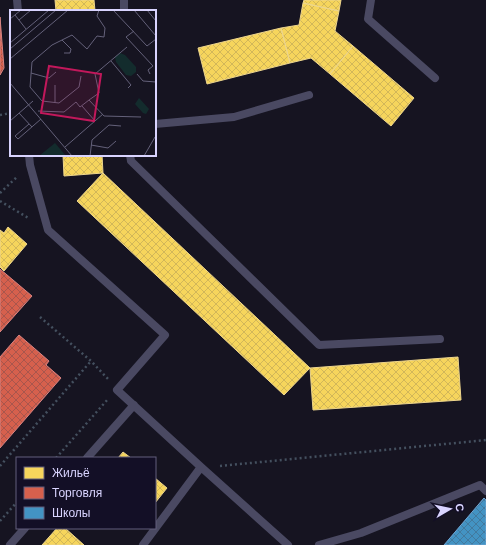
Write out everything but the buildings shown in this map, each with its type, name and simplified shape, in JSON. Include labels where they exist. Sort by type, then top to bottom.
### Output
[{"type":"lane","points":[[17,0],[18,10]]},
{"type":"lane","points":[[371,0],[368,19],[435,78]]},
{"type":"lane","points":[[156,124],[234,117],[309,95]]},
{"type":"lane","points":[[29,156],[30,165],[48,230],[165,334],[117,390],[288,545]]},
{"type":"lane","points":[[130,156],[131,161],[319,345],[440,339]]},
{"type":"lane","points":[[88,457],[134,405]]},
{"type":"lane","points":[[156,528],[201,467]]},
{"type":"lane","points":[[319,545],[361,533],[480,485],[486,490]]},
{"type":"lane","points":[[10,545],[24,529]]},
{"type":"lane","points":[[143,545],[155,529]]},
{"type":"path","points":[[0,115],[10,113]]},
{"type":"path","points":[[0,193],[30,165]]},
{"type":"path","points":[[0,201],[48,230]]},
{"type":"path","points":[[40,317],[91,361],[117,390],[57,457]]},
{"type":"path","points":[[0,466],[91,361]]},
{"type":"path","points":[[201,467],[486,440]]},
{"type":"path","points":[[0,521],[16,503]]}]
